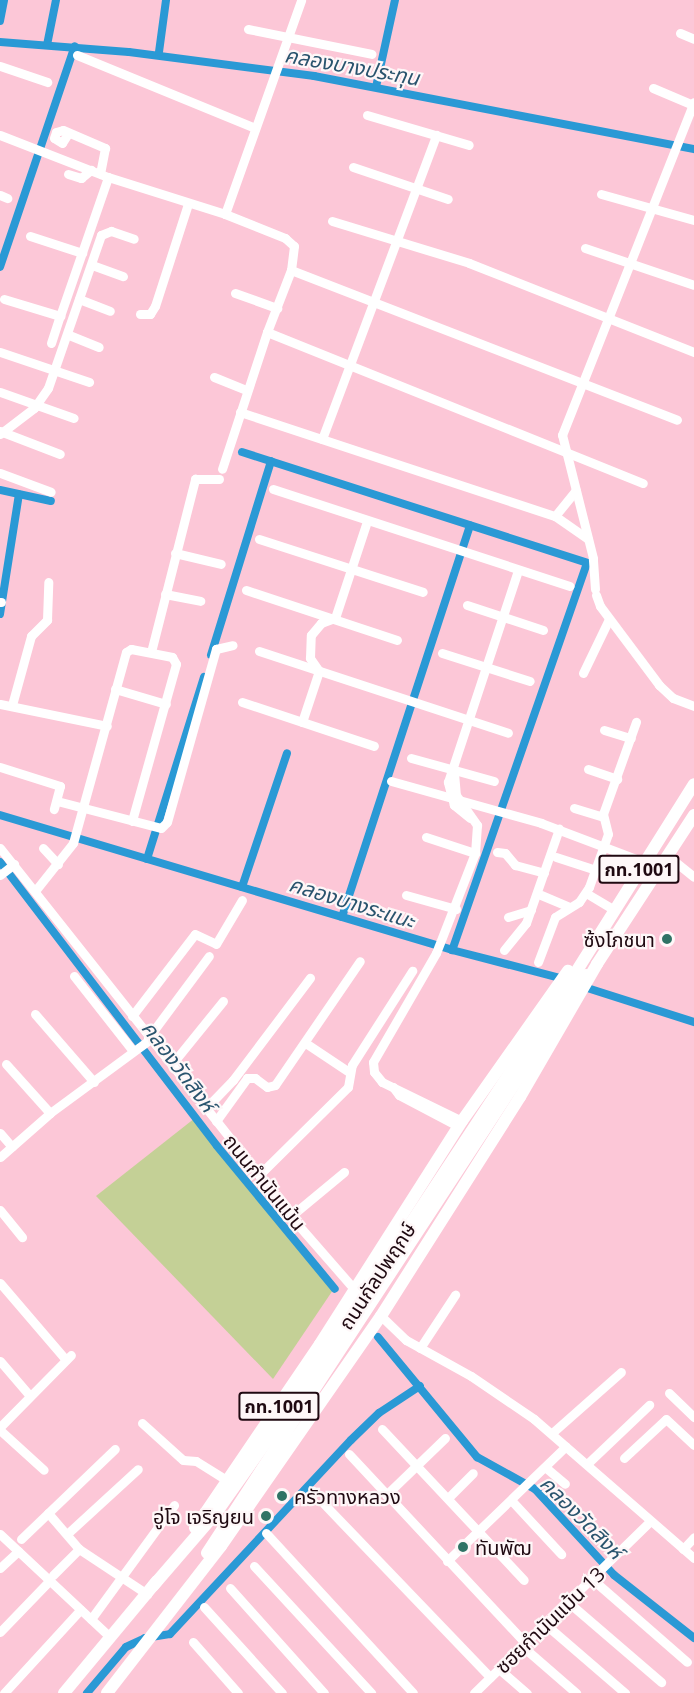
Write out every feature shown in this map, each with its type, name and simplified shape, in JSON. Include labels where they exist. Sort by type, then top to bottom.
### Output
[{"type":"main road","name":"ถนนกัลปพฤกษ์","points":[[107,1693],[181,1598],[381,1316],[428,1242],[573,986],[584,954],[694,784]]},
{"type":"main road","name":"ถนนกัลปพฤกษ์","points":[[150,1590],[228,1481],[320,1344],[460,1123],[573,986],[597,964],[694,815]]},
{"type":"main road","name":"ถนนกัลปพฤกษ์","points":[[181,1598],[280,1431],[573,986]]},
{"type":"main road","points":[[399,1221],[400,1243],[408,1252],[418,1251],[428,1242]]},
{"type":"main road","points":[[354,1289],[381,1316]]},
{"type":"main road","points":[[320,1344],[334,1334],[344,1334],[351,1344],[349,1360]]},
{"type":"main road","name":"ถนนกัลปพฤกษ์","points":[[64,1693],[216,1513],[280,1431]]},
{"type":"street","points":[[225,214],[276,76],[301,0]]},
{"type":"street","points":[[248,29],[372,54]]},
{"type":"street","points":[[680,33],[694,39]]},
{"type":"street","points":[[77,55],[255,128]]},
{"type":"street","points":[[0,66],[46,82]]},
{"type":"street","points":[[652,88],[693,104],[672,161],[605,319],[562,435],[565,455],[588,539],[596,592],[609,619],[658,686],[673,699],[694,706]]},
{"type":"street","points":[[367,115],[469,145]]},
{"type":"street","points":[[0,135],[100,174],[225,214],[292,243],[296,250],[291,270],[267,332],[222,469]]},
{"type":"street","points":[[322,439],[376,302],[436,135]]},
{"type":"street","points":[[51,343],[82,253],[105,148],[65,139],[67,149],[65,160]]},
{"type":"street","points":[[352,167],[448,199]]},
{"type":"street","points":[[68,174],[81,178],[100,174]]},
{"type":"street","points":[[601,194],[694,220]]},
{"type":"street","points":[[140,314],[150,314],[155,306],[188,204]]},
{"type":"street","points":[[332,220],[396,243],[469,263],[605,319],[694,352]]},
{"type":"street","points":[[1,432],[38,405],[56,372],[105,230],[134,239]]},
{"type":"street","points":[[30,236],[82,253]]},
{"type":"street","points":[[585,248],[694,285]]},
{"type":"street","points":[[92,265],[123,276]]},
{"type":"street","points":[[291,270],[677,420]]},
{"type":"street","points":[[235,293],[277,308]]},
{"type":"street","points":[[4,299],[60,316]]},
{"type":"street","points":[[80,299],[110,311]]},
{"type":"street","points":[[267,332],[352,365],[565,455],[643,483]]},
{"type":"street","points":[[69,335],[99,346]]},
{"type":"street","points":[[0,352],[89,382]]},
{"type":"street","points":[[214,377],[247,390]]},
{"type":"street","points":[[0,392],[74,418]]},
{"type":"street","points":[[240,412],[555,516],[588,539]]},
{"type":"street","points":[[1,432],[60,454]]},
{"type":"street","points":[[0,472],[51,492]]},
{"type":"street","points":[[151,651],[195,479],[219,479]]},
{"type":"street","points":[[273,489],[570,586]]},
{"type":"street","points":[[555,516],[576,490]]},
{"type":"street","points":[[335,618],[367,521]]},
{"type":"street","points":[[260,539],[423,592]]},
{"type":"street","points":[[175,553],[221,564]]},
{"type":"street","points":[[460,1123],[399,1095],[393,1087],[376,1076],[373,1062],[436,953],[456,909],[475,854],[479,834],[455,799],[455,771],[518,570]]},
{"type":"street","points":[[12,705],[31,636],[47,620],[48,582]]},
{"type":"street","points":[[246,590],[397,640]]},
{"type":"street","points":[[165,594],[200,601]]},
{"type":"street","points":[[467,605],[543,630]]},
{"type":"street","points":[[319,671],[310,658],[311,635],[321,623],[335,618]]},
{"type":"street","points":[[583,672],[609,619]]},
{"type":"street","points":[[0,767],[58,784],[61,788],[56,805],[84,809],[161,828],[167,822],[216,649],[233,645]]},
{"type":"street","points":[[35,891],[73,843],[126,652],[131,649],[151,651],[176,660],[166,704],[132,821]]},
{"type":"street","points":[[258,651],[508,733]]},
{"type":"street","points":[[442,653],[530,681]]},
{"type":"street","points":[[302,722],[319,671]]},
{"type":"street","points":[[115,689],[166,704]]},
{"type":"street","points":[[242,702],[374,746]]},
{"type":"street","points":[[0,704],[107,726]]},
{"type":"street","points":[[538,962],[555,917],[586,893],[606,846],[608,834],[603,817],[636,723]]},
{"type":"street","points":[[604,730],[631,738]]},
{"type":"street","points":[[411,758],[494,781]]},
{"type":"street","points":[[588,769],[617,779]]},
{"type":"street","points":[[391,781],[559,829],[644,862]]},
{"type":"street","points":[[574,808],[603,817]]},
{"type":"street","points":[[504,950],[526,923],[559,829]]},
{"type":"street","points":[[426,837],[475,854]]},
{"type":"street","name":"ถนนกำนันแม้น","points":[[0,848],[6,870],[35,891],[132,1016],[142,1044],[172,1064],[291,1216],[354,1289]]},
{"type":"street","points":[[43,848],[58,864]]},
{"type":"street","points":[[497,852],[505,853],[515,865],[544,873]]},
{"type":"street","points":[[668,856],[694,877]]},
{"type":"street","points":[[556,857],[596,870]]},
{"type":"street","points":[[586,893],[613,909]]},
{"type":"street","points":[[406,895],[456,909]]},
{"type":"street","points":[[541,895],[569,906]]},
{"type":"street","points":[[132,1016],[195,934],[216,944],[242,900]]},
{"type":"street","points":[[508,916],[531,910]]},
{"type":"street","points":[[0,1157],[50,1113],[142,1044],[209,956]]},
{"type":"street","points":[[216,1120],[244,1080],[251,1077],[267,1088],[275,1085],[307,1044],[360,961]]},
{"type":"street","points":[[259,1175],[348,1087],[349,1072],[412,971]]},
{"type":"street","points":[[74,976],[142,1044]]},
{"type":"street","points":[[206,1108],[233,1080],[310,978]]},
{"type":"street","points":[[172,1064],[223,1001]]},
{"type":"street","points":[[35,1014],[94,1082]]},
{"type":"street","points":[[307,1044],[349,1072]]},
{"type":"street","points":[[6,1064],[50,1113]]},
{"type":"street","points":[[0,1133],[12,1146]]},
{"type":"street","points":[[291,1216],[344,1172]]},
{"type":"street","points":[[0,1210],[22,1237]]},
{"type":"street","points":[[0,1283],[69,1357],[0,1428],[44,1470]]},
{"type":"street","points":[[420,1348],[455,1295]]},
{"type":"street","points":[[381,1316],[420,1348],[471,1376],[552,1433],[694,1558]]},
{"type":"street","points":[[0,1361],[30,1396]]},
{"type":"street","points":[[552,1433],[621,1372]]},
{"type":"street","points":[[669,1392],[694,1417]]},
{"type":"street","points":[[587,1464],[649,1405]]},
{"type":"street","points":[[624,1458],[666,1419],[694,1445]]},
{"type":"street","points":[[142,1423],[183,1460],[196,1461],[228,1481]]},
{"type":"street","points":[[382,1428],[524,1580]]},
{"type":"street","points":[[386,1495],[445,1438]]},
{"type":"street","points":[[447,1561],[566,1446]]},
{"type":"street","points":[[21,1539],[115,1449]]},
{"type":"street","points":[[349,1454],[523,1645],[576,1693]]},
{"type":"street","points":[[545,1467],[565,1484]]},
{"type":"street","points":[[68,1534],[138,1469]]},
{"type":"street","points":[[448,1498],[473,1473]]},
{"type":"street","points":[[511,1500],[561,1554]]},
{"type":"street","points":[[324,1504],[490,1677]]},
{"type":"street","points":[[91,1619],[174,1505]]},
{"type":"street","points":[[48,1513],[79,1549],[123,1578],[150,1590]]},
{"type":"street","name":"ซฮยกำนันแม้น 13","points":[[477,1692],[650,1521]]},
{"type":"street","points":[[0,1533],[51,1578],[80,1610],[110,1637]]},
{"type":"street","points":[[266,1533],[413,1693]]},
{"type":"street","points":[[683,1549],[694,1537]]},
{"type":"street","points":[[0,1632],[79,1549]]},
{"type":"street","points":[[0,1569],[18,1551]]},
{"type":"street","points":[[254,1566],[370,1693]]},
{"type":"street","points":[[592,1579],[687,1662]]},
{"type":"street","points":[[230,1588],[324,1693]]},
{"type":"street","points":[[568,1602],[661,1682]]},
{"type":"street","points":[[204,1607],[282,1693]]},
{"type":"street","points":[[4,1693],[80,1610]]},
{"type":"street","points":[[545,1624],[625,1693]]},
{"type":"street","points":[[193,1642],[238,1693]]},
{"type":"street","points":[[498,1669],[527,1693]]},
{"type":"green space","points":[[195,1118],[333,1290],[273,1379],[96,1196]]},
{"type":"waterway","points":[[0,21],[4,0]]},
{"type":"waterway","points":[[47,45],[56,0]]},
{"type":"waterway","points":[[159,52],[166,0]]},
{"type":"waterway","points":[[376,87],[395,0]]},
{"type":"waterway","name":"คลองบางประทุน","points":[[0,42],[129,52],[314,76],[694,149]]},
{"type":"waterway","points":[[0,267],[75,46]]},
{"type":"waterway","points":[[242,452],[587,563],[452,950]]},
{"type":"waterway","points":[[211,655],[271,461]]},
{"type":"waterway","points":[[0,490],[51,501]]},
{"type":"waterway","points":[[0,614],[19,494]]},
{"type":"waterway","points":[[342,917],[470,525]]},
{"type":"waterway","points":[[147,859],[204,677]]},
{"type":"waterway","points":[[242,887],[287,753]]},
{"type":"waterway","name":"คลองบางระแนะ","points":[[0,815],[452,950],[564,979]]},
{"type":"waterway","name":"คลองวัดสิงห์","points":[[0,862],[217,1146],[335,1289]]},
{"type":"waterway","name":"คลองบางระแนะ","points":[[581,986],[694,1022]]},
{"type":"waterway","name":"คลองวัดสิงห์","points":[[378,1337],[477,1457],[535,1489],[614,1575],[694,1638]]},
{"type":"waterway","points":[[87,1693],[126,1647],[145,1638],[170,1634],[351,1440],[379,1413],[420,1386]]},
{"type":"place","name":"ซ้งโภชนา","points":[[667,939]]},
{"type":"place","name":"ครัวทางหลวง","points":[[282,1496]]},
{"type":"place","name":"อู่โจ เจริญยน","points":[[266,1516]]},
{"type":"place","name":"ทันพัฒ","points":[[463,1547]]}]
